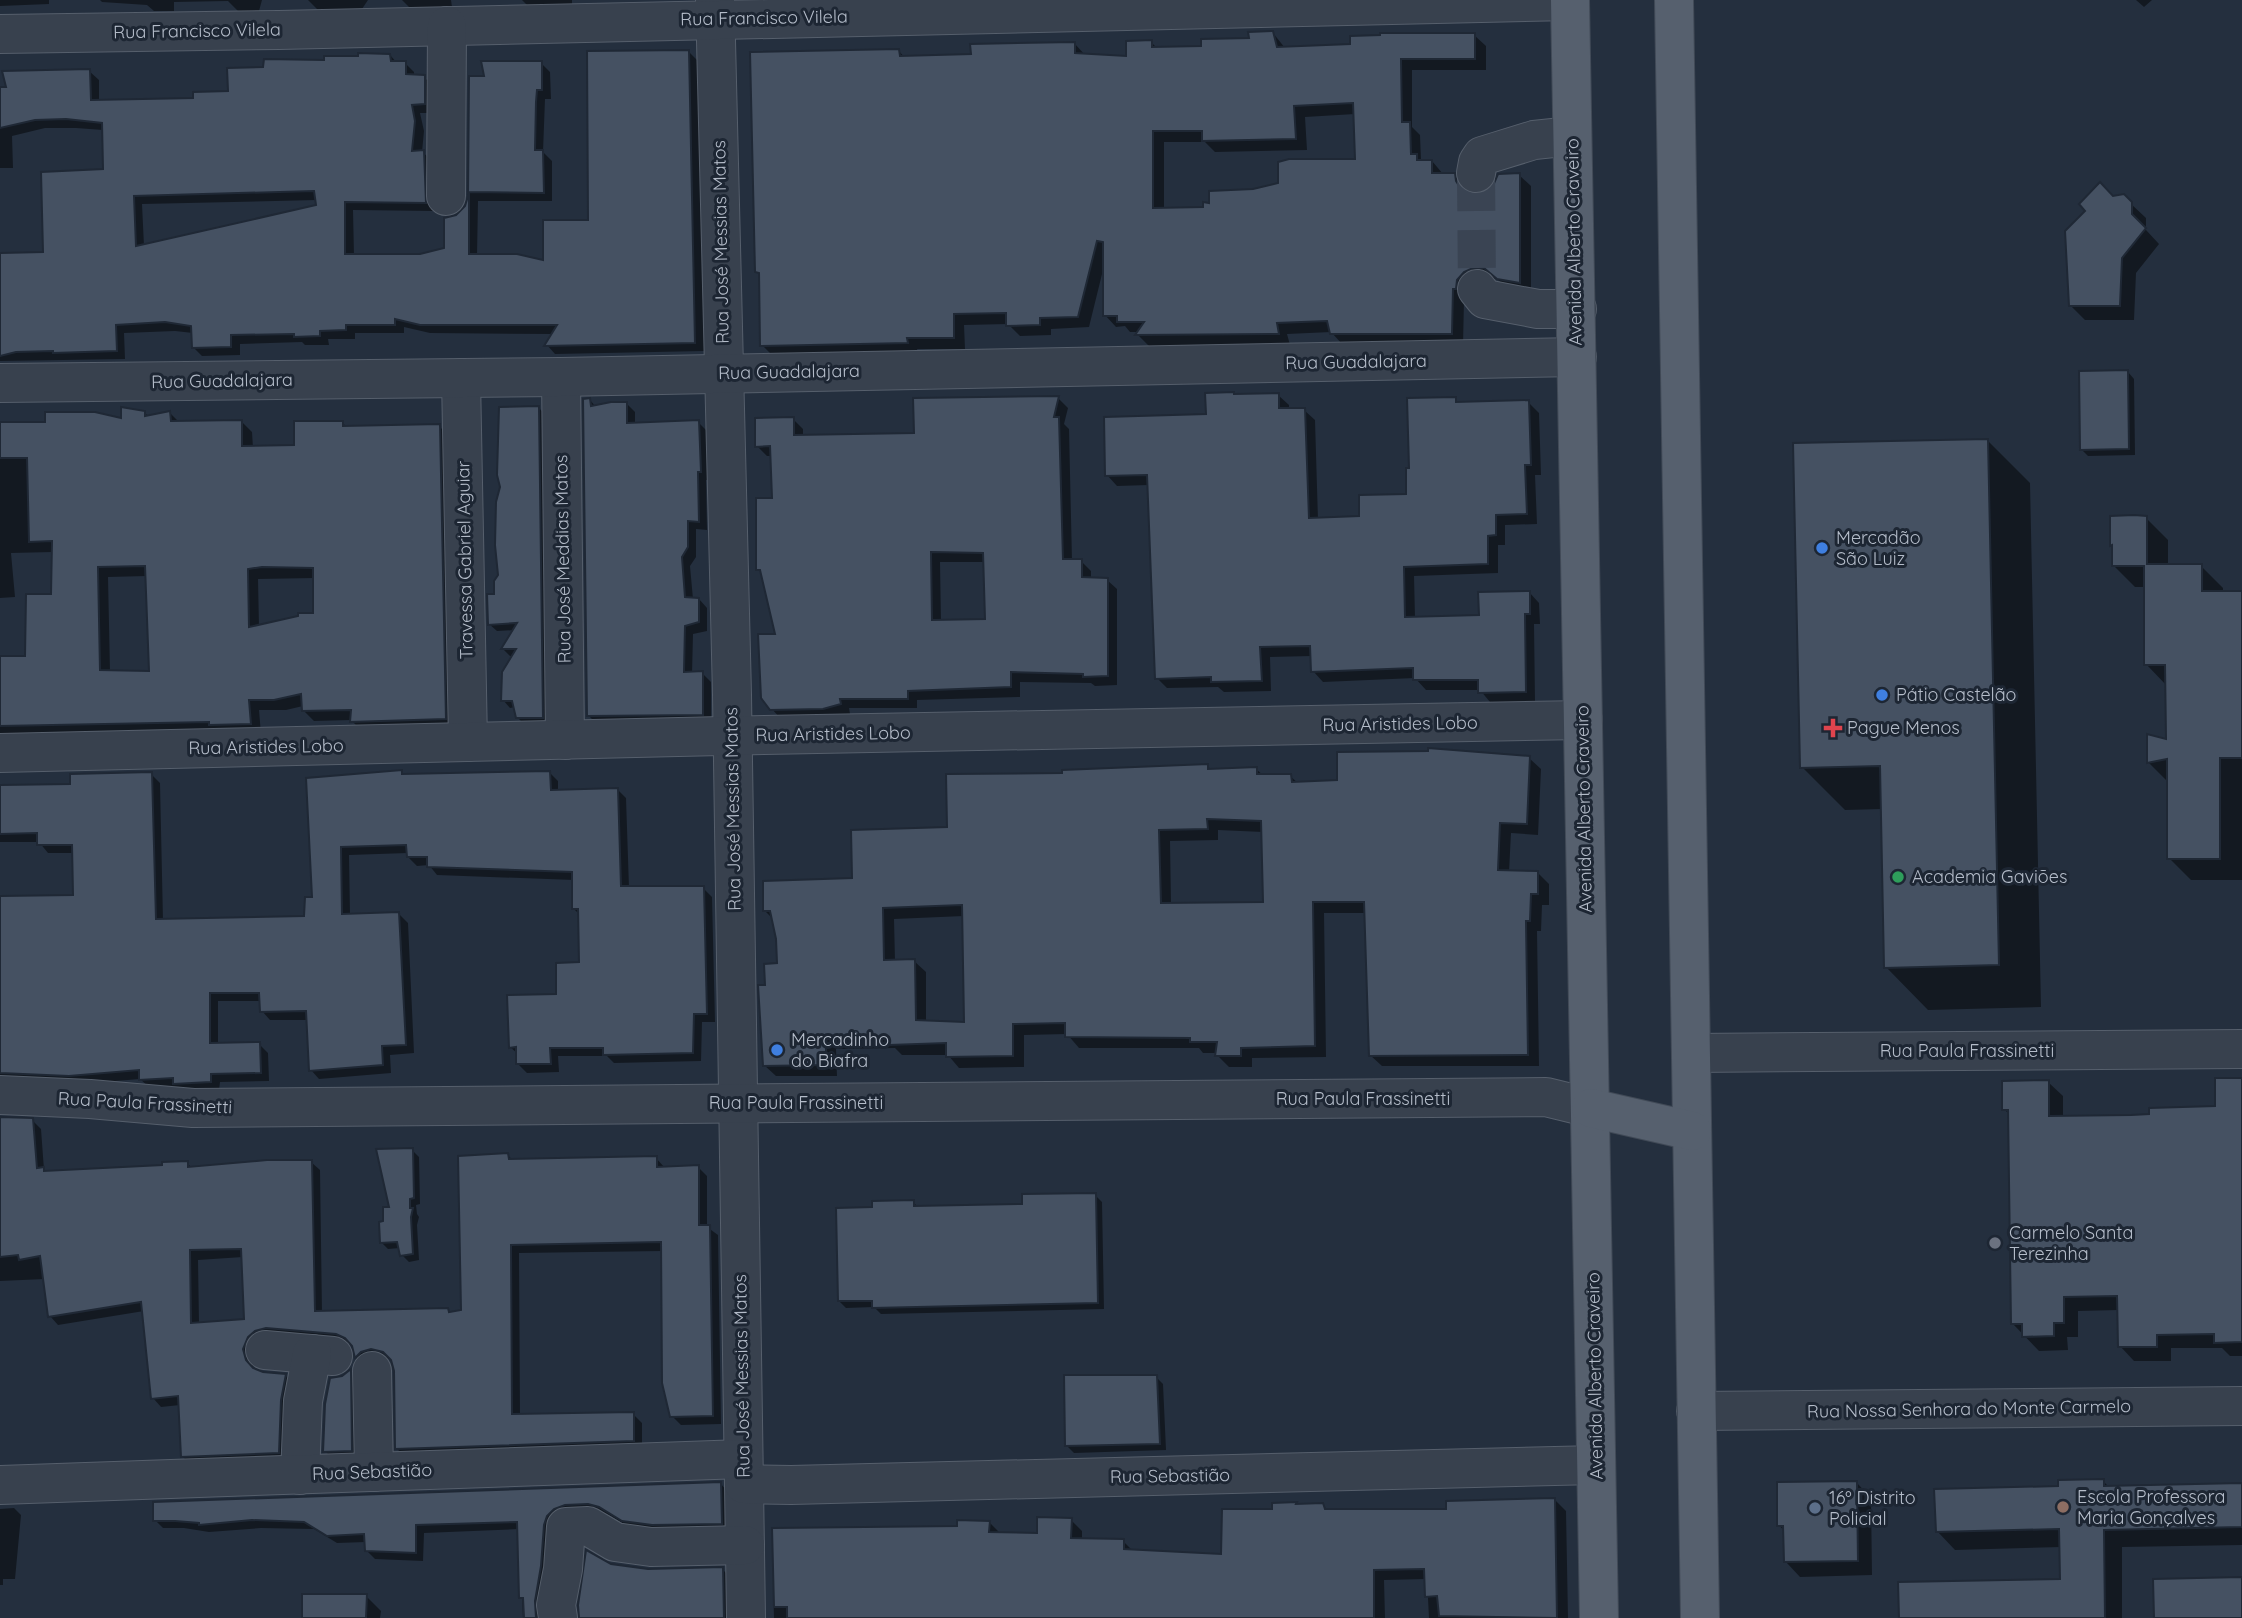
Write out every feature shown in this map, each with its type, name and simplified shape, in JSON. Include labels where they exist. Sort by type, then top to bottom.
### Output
[{"type":"main road","name":"Avenida Alberto Craveiro","points":[[1570,0],[1599,1618]]},
{"type":"main road","points":[[1674,0],[1700,1618]]},
{"type":"main road","points":[[1591,1108],[1692,1131]]},
{"type":"street","name":"Rua Francisco Vilela","points":[[0,34],[447,26],[715,10],[1570,0]]},
{"type":"street","name":"Rua José Messias Matos","points":[[715,10],[732,736],[746,1618]]},
{"type":"street","points":[[446,196],[447,26]]},
{"type":"street","points":[[1476,173],[1482,156],[1534,140],[1572,136]]},
{"type":"street","points":[[1478,289],[1485,299],[1538,309],[1577,309]]},
{"type":"street","name":"Rua Guadalajara","points":[[0,383],[561,377],[1577,358]]},
{"type":"street","name":"Rua José Meddias Matos","points":[[561,377],[565,740]]},
{"type":"street","name":"Travessa Gabriel Aguiar","points":[[461,378],[468,742]]},
{"type":"street","name":"Rua Aristides Lobo","points":[[0,753],[1583,720]]},
{"type":"street","name":"Rua Paula Frassinetti","points":[[1691,1053],[2242,1049]]},
{"type":"street","name":"Rua Paula Frassinetti","points":[[0,1096],[90,1099],[193,1108],[1546,1097],[1591,1108]]},
{"type":"street","points":[[265,1350],[322,1355],[303,1401],[300,1475]]},
{"type":"street","points":[[372,1371],[374,1472]]},
{"type":"street","name":"Rua Nossa Senhora do Monte Carmelo","points":[[1696,1410],[2242,1406]]},
{"type":"street","name":"Rua Sebastião","points":[[0,1485],[374,1472],[744,1472],[791,1485],[1597,1465]]},
{"type":"street","points":[[558,1618],[556,1605],[563,1569],[566,1527],[588,1526],[615,1542],[651,1547],[745,1545]]},
{"type":"building","points":[[1273,31],[1277,47],[1350,44],[1350,36],[1380,33],[1475,33],[1475,59],[1401,59],[1402,122],[1410,122],[1411,154],[1417,154],[1417,160],[1432,160],[1432,173],[1455,173],[1461,189],[1471,194],[1483,194],[1492,188],[1498,174],[1520,173],[1520,283],[1497,279],[1484,268],[1473,268],[1464,272],[1457,280],[1456,289],[1453,289],[1452,334],[1330,334],[1327,321],[1277,323],[1279,334],[1135,335],[1144,322],[1117,322],[1117,316],[1103,316],[1103,242],[1097,241],[1078,317],[1040,318],[1040,325],[1006,326],[1006,313],[954,314],[954,338],[907,338],[908,343],[760,346],[759,273],[755,272],[750,52],[899,49],[900,56],[971,54],[970,44],[1075,42],[1075,53],[1126,56],[1126,41],[1152,40],[1152,47],[1201,46],[1201,39],[1249,38],[1248,32]],"holes":[[[1353,103],[1355,159],[1289,159],[1278,162],[1278,183],[1253,189],[1209,191],[1209,203],[1203,202],[1203,207],[1153,208],[1153,131],[1202,131],[1202,141],[1296,139],[1294,106]]]},
{"type":"building","points":[[689,50],[695,343],[544,346],[557,325],[420,325],[395,319],[395,325],[346,325],[346,330],[320,331],[320,336],[231,335],[231,347],[192,348],[191,326],[165,322],[116,325],[117,351],[16,352],[0,356],[0,253],[43,252],[41,172],[103,169],[102,123],[66,119],[35,120],[0,128],[0,87],[6,87],[2,71],[90,69],[91,100],[193,98],[193,92],[228,91],[227,68],[263,67],[264,59],[324,60],[324,56],[358,56],[358,53],[390,54],[391,61],[406,61],[406,74],[425,75],[425,104],[412,105],[415,121],[412,151],[424,150],[426,203],[345,202],[345,254],[420,254],[444,248],[444,218],[456,215],[465,206],[468,196],[469,76],[484,76],[481,61],[542,61],[542,90],[537,90],[536,102],[535,150],[543,150],[544,193],[469,192],[469,254],[517,254],[543,260],[543,220],[588,220],[587,51]],"holes":[[[314,191],[316,205],[136,246],[134,196]]]},
{"type":"building","points":[[2100,182],[2113,196],[2124,194],[2132,202],[2132,214],[2146,228],[2122,258],[2120,306],[2069,306],[2065,231],[2085,211],[2079,204]]},
{"type":"building","points":[[2128,370],[2129,449],[2080,450],[2079,371]]},
{"type":"building","points":[[1205,393],[1279,393],[1279,408],[1305,408],[1309,518],[1359,516],[1359,495],[1406,494],[1406,468],[1409,468],[1407,398],[1456,397],[1456,402],[1529,400],[1531,465],[1525,465],[1527,514],[1496,515],[1496,535],[1488,536],[1488,564],[1404,567],[1405,617],[1479,615],[1478,592],[1530,591],[1530,614],[1525,614],[1526,692],[1478,693],[1478,680],[1413,680],[1413,668],[1311,672],[1310,646],[1260,647],[1262,681],[1211,682],[1211,677],[1155,679],[1147,475],[1105,476],[1104,417],[1206,414]]},
{"type":"building","points":[[1059,396],[1054,417],[1059,417],[1063,559],[1082,559],[1082,577],[1108,578],[1108,676],[1011,672],[1011,687],[908,691],[908,699],[840,699],[841,704],[823,709],[770,710],[761,698],[758,634],[775,634],[760,570],[756,570],[756,498],[772,498],[770,446],[755,447],[755,418],[794,417],[794,435],[914,433],[913,398]],"holes":[[[931,552],[983,553],[985,619],[932,620]]]},
{"type":"building","points":[[590,398],[591,406],[627,402],[627,423],[699,420],[699,522],[688,521],[688,547],[682,557],[685,597],[699,598],[699,622],[685,626],[684,672],[703,671],[703,715],[587,716],[583,399]]},
{"type":"building","points":[[539,406],[543,718],[516,718],[512,701],[501,701],[502,672],[516,649],[501,649],[517,623],[488,625],[487,594],[494,594],[494,581],[498,575],[495,545],[496,502],[500,487],[497,475],[499,407]]},
{"type":"building","points":[[121,407],[145,411],[145,416],[170,411],[171,421],[242,420],[242,446],[294,445],[294,421],[343,421],[343,426],[440,424],[446,719],[350,722],[351,710],[302,711],[301,694],[274,700],[249,700],[251,724],[209,725],[209,722],[0,726],[0,656],[25,656],[26,594],[51,594],[52,541],[29,542],[27,458],[0,458],[0,422],[45,422],[45,412],[95,412],[121,418]],"holes":[[[145,566],[149,671],[100,670],[98,567]],[[313,568],[313,613],[298,613],[298,616],[249,627],[248,569]]]},
{"type":"building","points":[[1988,439],[1999,965],[1884,968],[1880,766],[1800,768],[1793,443]]},
{"type":"building","points":[[2110,516],[2147,516],[2147,564],[2202,564],[2202,591],[2242,591],[2242,758],[2220,758],[2220,859],[2167,859],[2167,759],[2147,763],[2147,734],[2166,739],[2165,665],[2144,665],[2144,566],[2112,566],[2112,545],[2110,546]]},
{"type":"building","points":[[1428,748],[1530,756],[1527,824],[1500,823],[1498,870],[1538,871],[1538,894],[1531,894],[1530,921],[1526,921],[1528,1055],[1369,1056],[1364,902],[1313,902],[1315,1046],[1241,1048],[1241,1056],[1215,1056],[1217,1042],[1190,1042],[1190,1038],[1065,1037],[1065,1023],[1013,1024],[1013,1056],[946,1057],[946,1043],[889,1045],[889,1037],[826,1038],[826,1065],[763,1066],[758,985],[765,985],[764,964],[777,963],[776,939],[770,911],[763,911],[763,881],[852,878],[851,830],[947,827],[946,774],[1062,773],[1062,770],[1208,764],[1208,769],[1257,767],[1257,774],[1291,774],[1292,782],[1337,780],[1337,752],[1428,751]],"holes":[[[1207,819],[1261,821],[1263,902],[1161,903],[1159,830],[1208,829]],[[962,905],[964,1022],[916,1020],[915,959],[884,960],[883,908]]]},
{"type":"building","points":[[402,770],[402,774],[550,771],[551,790],[618,788],[621,886],[704,886],[707,1014],[694,1014],[693,1053],[603,1055],[603,1048],[550,1048],[551,1064],[516,1064],[516,1047],[509,1048],[507,995],[556,994],[556,963],[579,962],[578,909],[572,909],[572,872],[427,867],[427,857],[407,857],[406,845],[341,847],[342,914],[399,912],[406,1045],[382,1046],[383,1065],[309,1071],[306,1011],[260,1012],[259,993],[210,993],[210,1043],[260,1042],[261,1073],[211,1074],[211,1082],[173,1084],[173,1078],[139,1080],[139,1070],[69,1076],[0,1073],[0,896],[73,895],[72,845],[37,845],[37,833],[0,834],[0,785],[70,784],[70,774],[152,772],[156,919],[304,916],[305,897],[312,897],[306,778]]},
{"type":"building","points":[[2215,1078],[2242,1078],[2242,1342],[2214,1343],[2214,1334],[2157,1335],[2157,1347],[2118,1347],[2117,1296],[2064,1297],[2064,1323],[2054,1323],[2054,1336],[2022,1337],[2022,1324],[2011,1324],[2008,1110],[2002,1110],[2002,1081],[2049,1080],[2049,1116],[2131,1115],[2149,1114],[2149,1108],[2215,1106]]},
{"type":"building","points":[[0,1117],[33,1118],[37,1168],[44,1167],[44,1171],[162,1165],[162,1162],[188,1161],[188,1167],[267,1160],[312,1160],[315,1311],[461,1310],[458,1156],[508,1153],[509,1159],[657,1156],[657,1167],[699,1165],[699,1225],[710,1225],[713,1416],[670,1417],[662,1383],[661,1242],[511,1245],[512,1414],[634,1412],[634,1441],[395,1449],[394,1371],[391,1360],[383,1352],[371,1349],[361,1352],[355,1358],[352,1346],[345,1338],[336,1334],[266,1328],[255,1331],[248,1337],[243,1349],[246,1360],[253,1368],[263,1372],[286,1374],[281,1400],[279,1453],[181,1457],[178,1396],[151,1399],[141,1302],[48,1317],[40,1256],[19,1260],[18,1255],[0,1257]],"holes":[[[241,1249],[244,1319],[191,1323],[190,1250]]]},
{"type":"building","points":[[413,1148],[414,1198],[410,1199],[410,1208],[413,1208],[413,1254],[400,1256],[397,1242],[380,1243],[379,1222],[383,1221],[383,1207],[389,1207],[376,1149]]},
{"type":"building","points":[[1096,1193],[1098,1303],[872,1308],[872,1301],[838,1301],[836,1208],[872,1207],[872,1201],[914,1200],[914,1206],[1022,1204],[1022,1194]]},
{"type":"building","points":[[351,1369],[352,1451],[323,1452],[325,1404],[330,1378],[342,1376]]},
{"type":"building","points":[[1064,1375],[1157,1375],[1160,1444],[1065,1446]]},
{"type":"building","points":[[2104,1479],[2104,1486],[2242,1483],[2242,1527],[2104,1530],[2105,1618],[1899,1618],[1898,1582],[2060,1579],[2059,1529],[1936,1532],[1934,1489],[2058,1486],[2058,1480]]},
{"type":"building","points":[[1857,1481],[1858,1561],[1784,1562],[1783,1526],[1777,1526],[1777,1482]]},
{"type":"building","points":[[721,1482],[722,1524],[652,1525],[622,1521],[599,1507],[588,1504],[565,1505],[554,1509],[547,1516],[544,1525],[535,1601],[536,1618],[524,1618],[523,1598],[519,1598],[517,1522],[416,1525],[416,1553],[365,1551],[364,1534],[327,1536],[304,1522],[252,1520],[199,1525],[153,1521],[153,1502]]},
{"type":"building","points":[[1555,1498],[1557,1618],[1439,1616],[1437,1596],[1425,1597],[1424,1569],[1374,1570],[1374,1618],[787,1618],[787,1607],[774,1607],[772,1528],[957,1526],[957,1520],[990,1521],[989,1532],[1037,1533],[1037,1517],[1072,1518],[1071,1538],[1124,1539],[1124,1549],[1221,1554],[1222,1509],[1272,1509],[1272,1503],[1297,1502],[1296,1504],[1323,1503],[1325,1509],[1446,1509],[1446,1501]]},
{"type":"building","points":[[586,1550],[611,1564],[648,1569],[723,1567],[724,1618],[579,1618],[578,1605]]},
{"type":"building","points":[[2242,1577],[2242,1618],[2154,1618],[2153,1579]]},
{"type":"building","points":[[302,1594],[367,1594],[366,1618],[302,1618]]},
{"type":"tunnel","points":[[1476,173],[1477,289]]},
{"type":"place","name":"Mercadão São Luiz","points":[[1822,548]]},
{"type":"place","name":"Pátio Castelão","points":[[1882,695]]},
{"type":"place","name":"Pague Menos","points":[[1833,728]]},
{"type":"place","name":"Academia Gaviões","points":[[1898,877]]},
{"type":"place","name":"Mercadinho do Biafra","points":[[777,1050]]},
{"type":"place","name":"Carmelo Santa Terezinha","points":[[1995,1243]]},
{"type":"place","name":"Escola Professora Maria Gonçalves","points":[[2063,1507]]},
{"type":"place","name":"16º Distrito Policial","points":[[1815,1508]]}]
